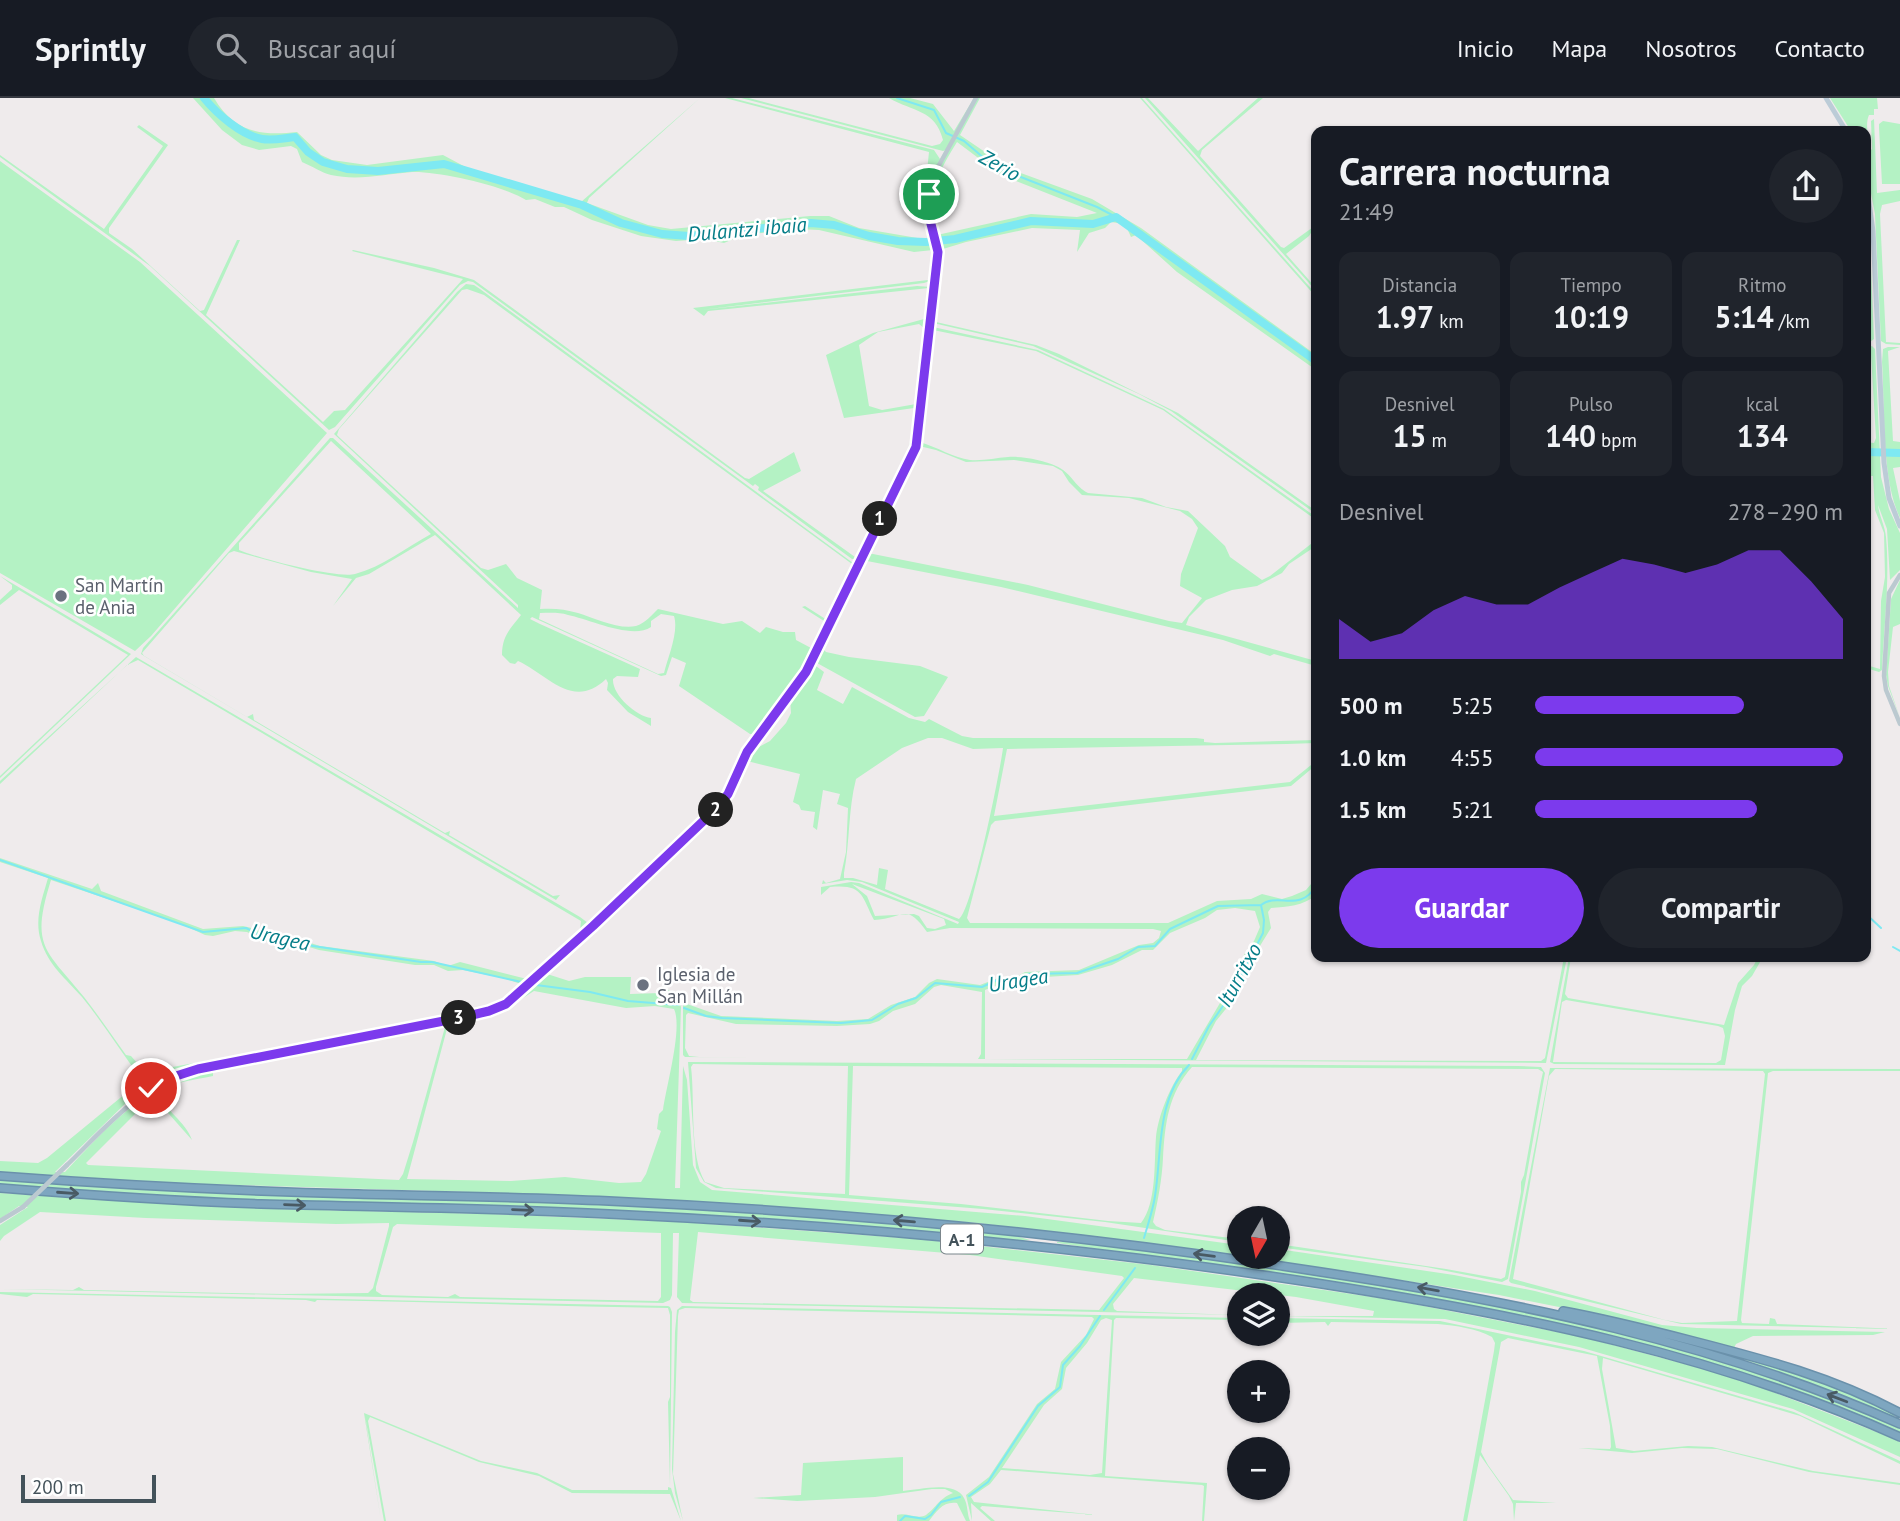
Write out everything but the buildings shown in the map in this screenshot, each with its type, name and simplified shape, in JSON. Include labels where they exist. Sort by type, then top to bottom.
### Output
[{"type":"highway","name":"A-1","points":[[0,1176],[163,1187],[618,1202],[852,1216],[1158,1249],[1469,1296],[1608,1326],[1708,1353],[1833,1396],[1900,1424]]},
{"type":"highway","name":"A-1","points":[[0,1188],[241,1203],[523,1210],[778,1223],[997,1242],[1218,1269],[1462,1307],[1627,1343],[1764,1384],[1900,1437]]},
{"type":"highway","points":[[1469,1296],[1574,1313],[1735,1352],[1836,1382],[1900,1413]]},
{"type":"main road","points":[[1826,98],[1843,126]]},
{"type":"main road","points":[[1871,217],[1884,463],[1889,498],[1900,526]]},
{"type":"street","points":[[0,1222],[23,1207],[135,1100],[151,1088],[176,1076],[198,1069],[472,1015],[506,1004],[583,936],[717,808],[728,794],[747,752],[806,672],[916,447],[935,283],[936,241],[929,216],[929,194],[938,167],[976,98]]},
{"type":"street","points":[[1900,575],[1889,593],[1884,676],[1886,690],[1900,724]]},
{"type":"green space","points":[[193,98],[214,98],[230,118],[249,129],[271,133],[297,132],[321,155],[332,160],[367,165],[443,155],[473,171],[581,202],[700,98],[589,198],[587,203],[648,225],[671,229],[829,216],[859,228],[929,240],[923,210],[929,152],[725,98],[934,150],[940,159],[926,201],[928,223],[936,247],[933,280],[701,310],[917,286],[932,287],[913,444],[860,559],[852,559],[758,490],[759,487],[755,484],[753,486],[473,282],[460,285],[335,427],[329,430],[150,266],[0,155],[104,229],[163,146],[137,127],[139,125],[168,145],[109,228],[109,233],[132,249],[200,311],[204,310],[237,240],[240,240],[206,315],[323,422],[334,411],[345,410],[463,279],[352,251],[434,268],[474,280],[745,478],[749,479],[794,452],[801,471],[763,491],[855,557],[908,453],[916,410],[914,408],[844,418],[826,355],[873,333],[924,319],[929,288],[708,311],[704,316],[693,308],[928,280],[932,277],[933,250],[914,252],[819,230],[798,229],[743,235],[724,243],[705,239],[676,241],[641,236],[592,220],[564,207],[555,207],[535,199],[526,200],[488,185],[454,177],[424,172],[362,177],[331,175],[302,162],[297,149],[291,146],[259,150],[242,145],[222,130]],"holes":[[[919,324],[925,329],[916,404],[882,410],[869,406],[859,345],[878,332]]]},
{"type":"green space","points":[[741,98],[932,146],[943,140],[935,122],[889,98],[910,98],[933,104],[954,131],[974,98],[943,151]]},
{"type":"green space","points":[[980,98],[960,135],[1010,169],[1092,199],[1141,228],[1311,351],[1311,366],[1177,272],[1136,235],[1131,237],[1125,224],[1111,222],[1105,228],[1089,233],[1077,252],[1080,230],[1032,228],[943,249],[936,322],[1036,345],[1059,354],[1178,413],[1311,507],[1311,510],[1171,411],[1139,394],[1033,346],[933,323],[939,252],[931,216],[930,201],[936,175],[957,134]],"holes":[[[957,142],[1001,175],[1097,213],[1077,217],[1031,214],[937,235],[932,210],[939,175]]]},
{"type":"green space","points":[[1140,98],[1311,288],[1311,291]]},
{"type":"green space","points":[[1145,98],[1148,98],[1198,151],[1258,98],[1263,98],[1202,150],[1200,156],[1281,247],[1284,248],[1311,229],[1309,236],[1286,254],[1311,285]]},
{"type":"green space","points":[[1830,98],[1877,98],[1878,109],[1874,109],[1874,115],[1869,115],[1867,126],[1848,126]]},
{"type":"green space","points":[[1874,119],[1877,193],[1900,190],[1900,201],[1882,205],[1880,214],[1886,342],[1900,345],[1881,341],[1875,214],[1871,194],[1871,121]]},
{"type":"green space","points":[[1883,121],[1900,124],[1900,184],[1882,184],[1879,124]]},
{"type":"green space","points":[[0,161],[140,262],[327,433],[135,651],[0,573]]},
{"type":"green space","points":[[1871,268],[1874,339],[1871,341]]},
{"type":"green space","points":[[466,284],[480,289],[853,563],[854,569],[797,684],[759,734],[750,734],[679,686],[686,663],[672,657],[666,675],[661,676],[532,617],[530,619],[540,624],[640,669],[638,677],[617,676],[613,679],[614,685],[626,704],[651,718],[651,726],[628,712],[607,690],[606,679],[594,688],[582,692],[571,691],[518,661],[515,664],[510,663],[502,655],[503,643],[521,615],[435,535],[369,574],[356,578],[333,606],[352,579],[311,572],[234,551],[229,553],[142,653],[144,656],[141,654],[143,648],[330,438],[518,608],[518,605],[334,434]],"holes":[[[462,290],[484,295],[852,564],[851,572],[827,620],[805,606],[802,607],[824,621],[811,648],[796,640],[795,632],[766,627],[760,633],[742,621],[723,624],[658,609],[642,623],[629,627],[578,613],[540,609],[542,590],[517,578],[506,564],[488,570],[481,568],[337,435],[339,429]],[[331,441],[431,534],[375,567],[346,575],[262,558],[239,550],[239,543]],[[540,613],[561,613],[633,631],[651,627],[651,621],[661,614],[674,616],[675,629],[664,673],[658,674],[539,619]]]},
{"type":"green space","points":[[933,327],[1038,350],[1164,409],[1311,513],[1311,516],[1163,410],[1036,351],[933,330],[920,442],[970,460],[1014,457],[1039,460],[1061,469],[1088,493],[1142,498],[1166,507],[1188,511],[1225,546],[1230,557],[1262,580],[1311,544],[1311,549],[1289,564],[1282,573],[1257,586],[1232,590],[1206,600],[1189,617],[1186,625],[1311,660],[1311,665],[1274,654],[1270,656],[1223,640],[1001,587],[867,561],[863,563],[822,648],[826,652],[849,657],[920,666],[948,677],[924,716],[915,717],[817,663],[815,658],[914,449]],"holes":[[[919,446],[966,462],[1014,460],[1053,466],[1062,471],[1082,495],[1129,498],[1180,511],[1192,519],[1198,528],[1181,574],[1180,586],[1202,598],[1182,623],[1028,585],[868,553]]]},
{"type":"green space","points":[[1871,346],[1875,349],[1881,477],[1889,509],[1900,533],[1900,570],[1890,580],[1887,529],[1878,505],[1885,533],[1887,554],[1882,670],[1879,672],[1871,670],[1871,666],[1880,669],[1881,601],[1885,577],[1884,533],[1875,510],[1871,476],[1871,443],[1874,443],[1876,438]]},
{"type":"green space","points":[[1900,347],[1888,351],[1893,441],[1900,442],[1900,467],[1893,468],[1900,501],[1900,518],[1890,483],[1885,442],[1882,362],[1883,349]]},
{"type":"green space","points":[[0,576],[131,654],[0,778],[128,655],[19,590],[0,605],[0,600],[12,589],[12,585]]},
{"type":"green space","points":[[1900,580],[1900,624],[1893,627],[1888,672],[1889,686],[1900,718],[1888,686],[1886,675],[1891,599]]},
{"type":"green space","points":[[136,657],[580,917],[588,923],[588,927],[519,991],[515,991],[521,984],[463,970],[448,971],[434,965],[415,965],[319,950],[299,944],[268,942],[247,932],[205,935],[179,923],[51,880],[42,920],[45,946],[126,1055],[131,1056],[145,1072],[461,1014],[498,1003],[509,994],[511,997],[500,1004],[477,1011],[220,1061],[173,1074],[144,1088],[130,1099],[55,1172],[65,1172],[133,1105],[182,1077],[480,1016],[512,1003],[544,973],[569,981],[585,977],[631,977],[630,994],[660,993],[664,985],[681,1007],[675,1188],[680,1188],[683,1066],[687,1080],[693,1165],[700,1182],[712,1190],[1025,1216],[1227,1243],[1227,1254],[978,1223],[741,1204],[568,1195],[170,1183],[0,1172],[0,1161],[38,1163],[47,1158],[142,1080],[90,1007],[58,971],[44,950],[39,933],[39,917],[48,878],[0,862],[0,858],[92,889],[98,883],[101,891],[203,929],[243,926],[256,929],[271,939],[298,939],[320,946],[434,961],[448,966],[460,962],[523,978],[530,978],[580,931],[581,921],[138,660],[127,665]],"holes":[[[534,991],[626,1008],[655,1006],[674,1009],[676,1018],[675,1043],[657,1129],[661,1131],[641,1182],[619,1183],[565,1177],[511,1181],[407,1179],[448,1025],[498,1014]],[[443,1025],[445,1027],[413,1142],[399,1180],[86,1163],[153,1096],[192,1140],[185,1127],[156,1092],[169,1086],[213,1076],[213,1072]]]},
{"type":"green space","points":[[812,666],[816,666],[824,672],[817,690],[843,704],[852,687],[909,718],[925,722],[929,719],[962,736],[973,738],[1196,738],[1215,743],[1311,740],[1311,743],[1287,744],[1007,749],[994,816],[1290,782],[1311,765],[1311,769],[1291,786],[995,821],[991,825],[967,918],[970,923],[1168,923],[1217,901],[1251,899],[1262,894],[1282,899],[1306,890],[1311,884],[1311,899],[1295,905],[1271,908],[1268,912],[1271,928],[1196,1060],[1541,1061],[1545,1058],[1563,962],[1566,962],[1546,1063],[685,1057],[683,1002],[687,997],[687,1004],[721,1016],[837,1021],[868,1019],[891,1005],[915,997],[937,979],[980,985],[998,978],[1011,980],[1025,972],[1079,970],[1139,945],[1153,943],[1159,938],[1161,931],[1153,929],[950,928],[927,932],[914,917],[907,914],[919,916],[927,928],[935,929],[946,925],[944,919],[852,884],[867,896],[875,916],[900,915],[874,920],[860,893],[849,887],[830,887],[821,895],[821,887],[859,883],[958,924],[959,922],[862,882],[847,880],[822,884],[823,880],[826,883],[840,879],[846,852],[848,808],[837,804],[840,794],[823,790],[817,830],[813,827],[815,812],[801,810],[799,805],[793,802],[800,774],[747,761],[751,751],[770,741],[791,713],[790,698]],"holes":[[[928,738],[942,738],[973,749],[1003,748],[978,868],[959,919],[885,889],[888,870],[879,868],[877,885],[844,878],[856,779],[902,748]],[[1235,908],[1255,911],[1260,927],[1187,1059],[985,1059],[985,990],[994,986],[1012,986],[1028,978],[1078,975],[1112,965],[1142,950],[1153,950],[1170,933],[1217,910]],[[941,985],[982,992],[981,1054],[978,1059],[699,1057],[689,1056],[685,1048],[688,1013],[736,1024],[870,1024],[893,1011],[915,1004],[934,987]]]},
{"type":"green space","points":[[119,673],[0,784],[0,781]]},
{"type":"green space","points":[[253,714],[254,720],[445,833],[450,831],[449,835],[553,896],[560,895],[556,900],[247,717]]},
{"type":"green space","points":[[1568,962],[1565,994],[1568,998],[1724,1025],[1738,983],[1756,962],[1760,962],[1742,986],[1725,1065],[1550,1062]],"holes":[[[1566,1000],[1723,1028],[1725,1036],[1721,1060],[1716,1063],[1553,1062],[1562,1002]]]},
{"type":"green space","points":[[688,1062],[1518,1066],[1541,1067],[1545,1073],[1508,1279],[1502,1282],[1426,1267],[1290,1249],[1290,1246],[1446,1269],[1501,1279],[1505,1277],[1543,1072],[1538,1069],[1192,1067],[1178,1088],[1169,1110],[1161,1182],[1153,1222],[1165,1230],[1227,1238],[1227,1240],[1105,1222],[983,1209],[716,1188],[704,1182],[696,1168]],"holes":[[[693,1064],[848,1066],[845,1194],[724,1188],[705,1182],[700,1171],[695,1143]],[[853,1066],[1182,1068],[1159,1120],[1152,1193],[1141,1223],[849,1195]]]},
{"type":"green space","points":[[1550,1068],[1900,1069],[1768,1073],[1741,1320],[1742,1323],[1769,1324],[1770,1318],[1775,1319],[1777,1324],[1900,1329],[1681,1324],[1511,1283],[1509,1281]],"holes":[[[1555,1069],[1763,1071],[1765,1074],[1737,1321],[1682,1323],[1665,1320],[1513,1279],[1549,1076]]]},
{"type":"green space","points":[[0,1179],[237,1191],[680,1207],[917,1226],[1012,1235],[1030,1240],[1011,1241],[845,1225],[635,1211],[125,1194],[0,1185]]},
{"type":"green space","points":[[0,1193],[278,1209],[681,1222],[918,1239],[1151,1265],[1275,1283],[1227,1283],[1227,1289],[1134,1278],[1113,1304],[1117,1311],[1227,1315],[682,1303],[677,1297],[679,1233],[673,1233],[672,1295],[670,1300],[663,1303],[0,1289],[73,1290],[79,1287],[84,1290],[368,1293],[373,1288],[389,1226],[389,1223],[336,1224],[40,1212],[0,1241],[0,1225],[28,1207],[19,1206],[0,1219]],"holes":[[[397,1224],[661,1233],[661,1297],[658,1301],[460,1297],[455,1294],[448,1297],[382,1295],[376,1291],[393,1227]],[[698,1232],[970,1255],[1124,1278],[1099,1310],[690,1300]]]},
{"type":"green space","points":[[1076,1241],[1227,1261],[1227,1268],[1057,1243]]},
{"type":"green space","points":[[1290,1251],[1454,1275],[1535,1291],[1662,1325],[1885,1332],[1873,1335],[1753,1336],[1736,1344],[1734,1348],[1499,1295],[1290,1263]]},
{"type":"green space","points":[[1236,1269],[1284,1269],[1354,1279],[1493,1303],[1630,1334],[1767,1375],[1900,1427],[1900,1434],[1789,1389],[1627,1339],[1388,1291]]},
{"type":"green space","points":[[1290,1285],[1393,1300],[1583,1337],[1760,1387],[1900,1442],[1900,1457],[1793,1409],[1579,1347],[1445,1319],[1290,1316],[1373,1316],[1374,1311],[1290,1296]]},
{"type":"green space","points":[[0,1292],[668,1306],[672,1312],[670,1486],[668,1308],[33,1294],[27,1297]]},
{"type":"green space","points":[[682,1306],[1227,1318],[1114,1320],[1105,1476],[1207,1483],[1204,1521],[1202,1485],[1001,1470],[990,1484],[971,1497],[974,1502],[1097,1515],[982,1506],[980,1508],[995,1521],[991,1521],[971,1503],[972,1521],[966,1495],[989,1477],[1037,1404],[1055,1389],[1061,1362],[1086,1335],[1094,1319],[1092,1317],[685,1308],[679,1310],[678,1316],[673,1474],[683,1521],[675,1493],[672,1469],[677,1310]],"holes":[[[1106,1318],[1112,1320],[1102,1473],[1090,1475],[1002,1468],[1044,1405],[1062,1389],[1066,1368],[1087,1343],[1101,1320]]]},
{"type":"green space","points":[[1290,1318],[1440,1321],[1584,1351],[1794,1412],[1900,1461],[1900,1464],[1800,1416],[1603,1358],[1602,1369],[1616,1448],[1634,1451],[1688,1446],[1712,1447],[1813,1471],[1900,1485],[1809,1472],[1717,1449],[1682,1448],[1632,1453],[1578,1448],[1611,1447],[1610,1426],[1597,1356],[1508,1338],[1501,1342],[1481,1452],[1513,1500],[1556,1503],[1516,1503],[1514,1521],[1513,1504],[1509,1496],[1480,1455],[1467,1521],[1463,1521],[1494,1351],[1495,1343],[1492,1337],[1473,1329],[1438,1324],[1331,1322],[1328,1326],[1325,1322],[1290,1323]]},
{"type":"green space","points":[[1706,1346],[1828,1382],[1894,1413],[1894,1417],[1824,1388]]},
{"type":"green space","points":[[364,1413],[481,1461],[537,1473],[572,1490],[671,1488],[681,1521],[670,1494],[572,1493],[539,1476],[479,1462],[370,1417],[368,1421],[384,1521],[365,1416],[381,1521]]},
{"type":"green space","points":[[903,1457],[903,1491],[936,1487],[953,1489],[964,1498],[970,1521],[966,1521],[957,1503],[952,1503],[941,1507],[929,1521],[897,1521],[897,1515],[926,1515],[953,1493],[945,1489],[875,1497],[797,1501],[753,1498],[801,1495],[803,1463]]},
{"type":"waterway","name":"Dulantzi ibaia","points":[[204,98],[223,117],[246,133],[266,140],[295,137],[308,152],[323,162],[347,169],[378,171],[444,164],[582,205],[621,223],[662,234],[689,236],[811,223],[834,225],[869,236],[898,241],[926,242],[955,239],[1031,221],[1093,224],[1116,217],[1311,357]]},
{"type":"waterway","name":"Zerio","points":[[897,98],[934,110],[946,133],[964,141],[1003,170],[1116,217]]},
{"type":"waterway","name":"Dulantzi ibaia","points":[[1871,452],[1900,453]]},
{"type":"waterway","name":"Uragea","points":[[0,860],[203,932],[246,928],[270,940],[291,939],[313,946],[432,962],[526,983]]},
{"type":"waterway","name":"Iturritxo","points":[[1192,1059],[1209,1026],[1232,993],[1263,933],[1261,905],[1275,900],[1303,899],[1311,893]]},
{"type":"waterway","name":"Uragea","points":[[684,1008],[706,1016],[722,1018],[841,1023],[872,1020],[898,1004],[916,998],[935,983],[982,987],[997,980],[1012,981],[1029,974],[1077,973],[1118,959],[1138,947],[1155,946],[1170,929],[1218,906],[1261,905]]},
{"type":"waterway","points":[[1871,919],[1881,928]]},
{"type":"waterway","points":[[1893,947],[1900,951]]},
{"type":"waterway","name":"Uragea","points":[[536,985],[590,992],[628,1001],[678,1005]]},
{"type":"waterway","name":"Iturritxo","points":[[1144,1238],[1154,1201],[1166,1110],[1178,1079],[1189,1065]]},
{"type":"waterway","name":"Iturritxo","points":[[1104,1310],[1135,1268]]},
{"type":"waterway","name":"Iturritxo","points":[[969,1496],[988,1482],[1038,1406],[1060,1387],[1063,1365],[1080,1346],[1100,1316]]},
{"type":"waterway","name":"Iturritxo","points":[[900,1521],[905,1516],[925,1519],[941,1502],[960,1497]]},
{"type":"place","name":"San Martín de Ania","points":[[61,596]]},
{"type":"place","name":"Iglesia de San Millán","points":[[643,985]]},
{"type":"route","points":[[151,1088],[198,1069],[464,1017],[506,1004],[717,808],[728,794],[747,752],[800,683],[916,447],[938,252],[930,224],[929,194]]}]
